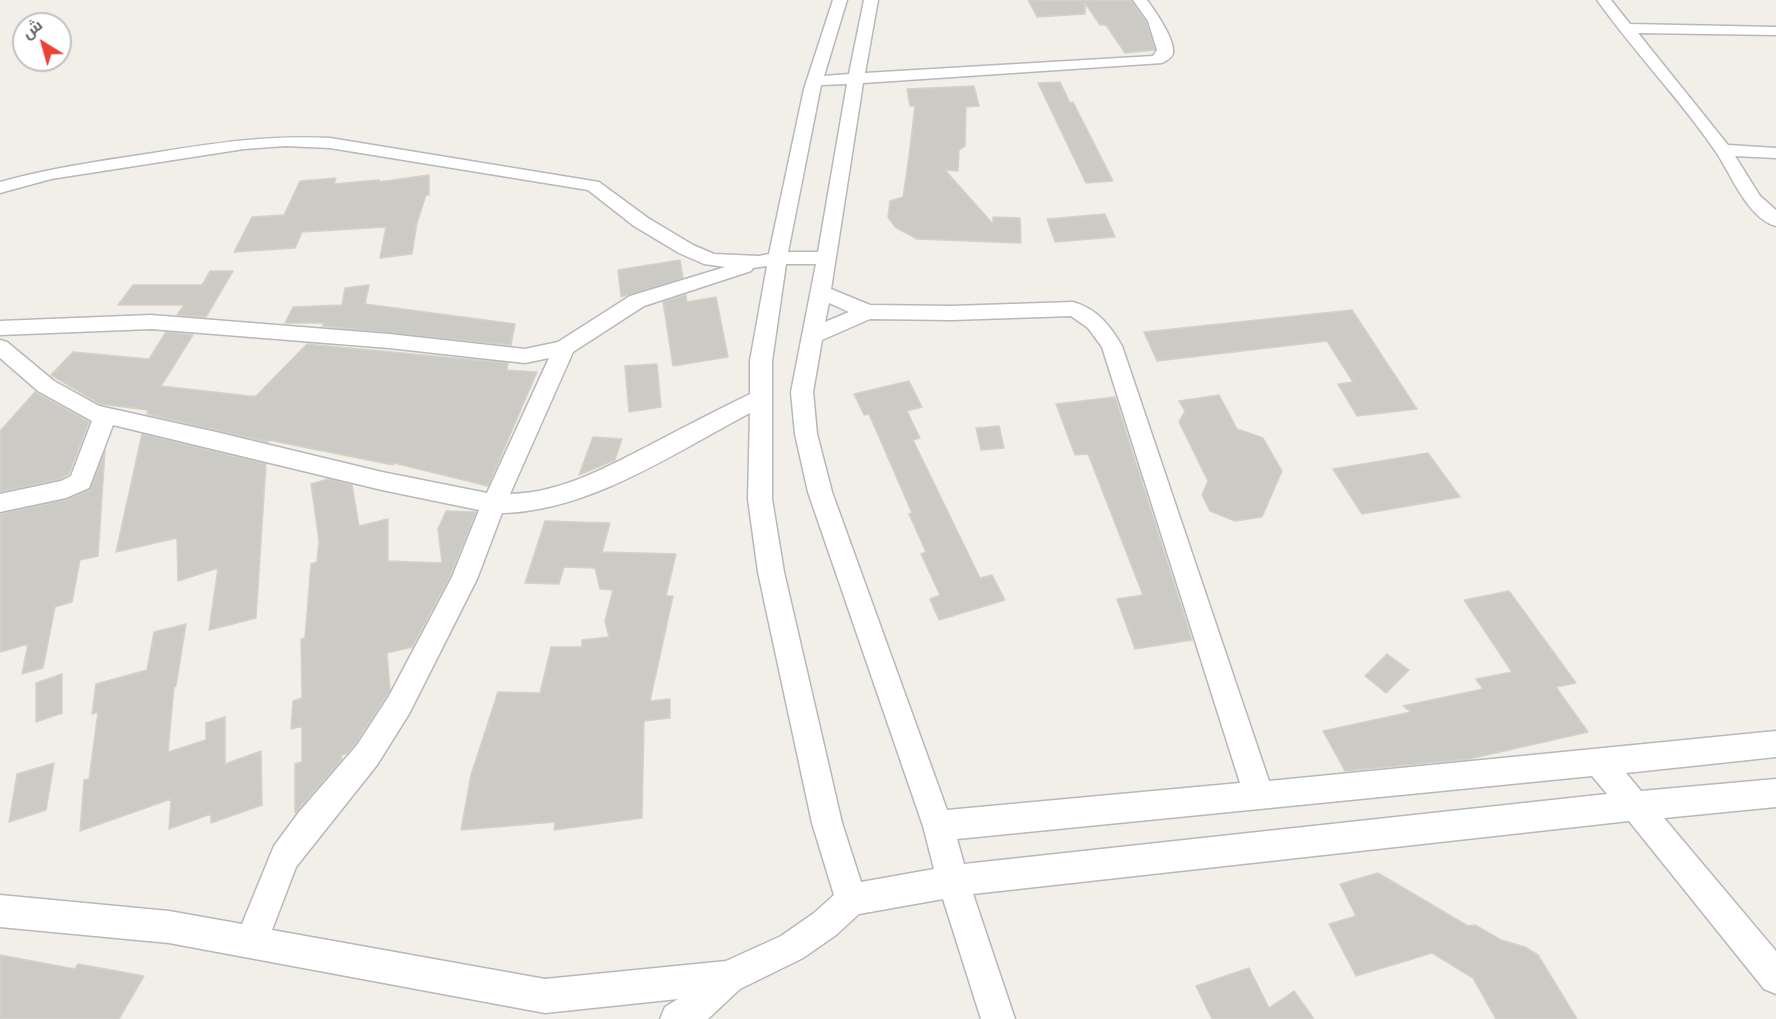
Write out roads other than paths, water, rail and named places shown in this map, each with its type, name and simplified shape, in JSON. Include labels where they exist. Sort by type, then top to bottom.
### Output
[{"type":"street","points":[[840,0],[815,81],[769,260],[761,361],[760,499],[771,572],[827,823],[851,900]]},
{"type":"street","points":[[871,0],[845,134],[821,292],[802,392],[806,434],[820,492],[938,826],[953,881],[998,1019]]},
{"type":"street","points":[[815,81],[1157,60],[1165,54],[1165,50],[1155,21],[1140,0]]},
{"type":"street","points":[[1604,0],[1723,150],[1753,199],[1776,220]]},
{"type":"street","points":[[1626,28],[1776,31]]},
{"type":"street","points":[[0,188],[49,174],[243,144],[285,141],[330,143],[593,186],[641,222],[686,249],[711,260],[826,258]]},
{"type":"street","points":[[1723,150],[1776,153]]},
{"type":"street","points":[[0,328],[151,322],[388,341],[525,356],[564,348],[638,301],[769,260]]},
{"type":"street","points":[[821,292],[867,312],[952,313],[1073,309],[1085,312],[1092,318],[1112,346],[1259,796]]},
{"type":"street","points":[[812,337],[867,312]]},
{"type":"street","points":[[0,347],[46,387],[93,413],[216,440],[382,481],[495,504],[529,503],[556,497],[610,476],[760,398]]},
{"type":"street","points":[[251,942],[285,857],[310,823],[367,755],[399,705],[464,579],[564,348]]},
{"type":"street","points":[[0,503],[66,489],[81,482],[105,416]]},
{"type":"street","points":[[938,826],[1776,744]]},
{"type":"street","points":[[1598,761],[1776,977]]},
{"type":"street","points":[[677,1019],[696,1007],[728,977],[792,947],[825,924],[851,900],[953,881],[1633,806],[1776,793]]},
{"type":"street","points":[[0,911],[169,927],[545,996],[728,977]]}]
